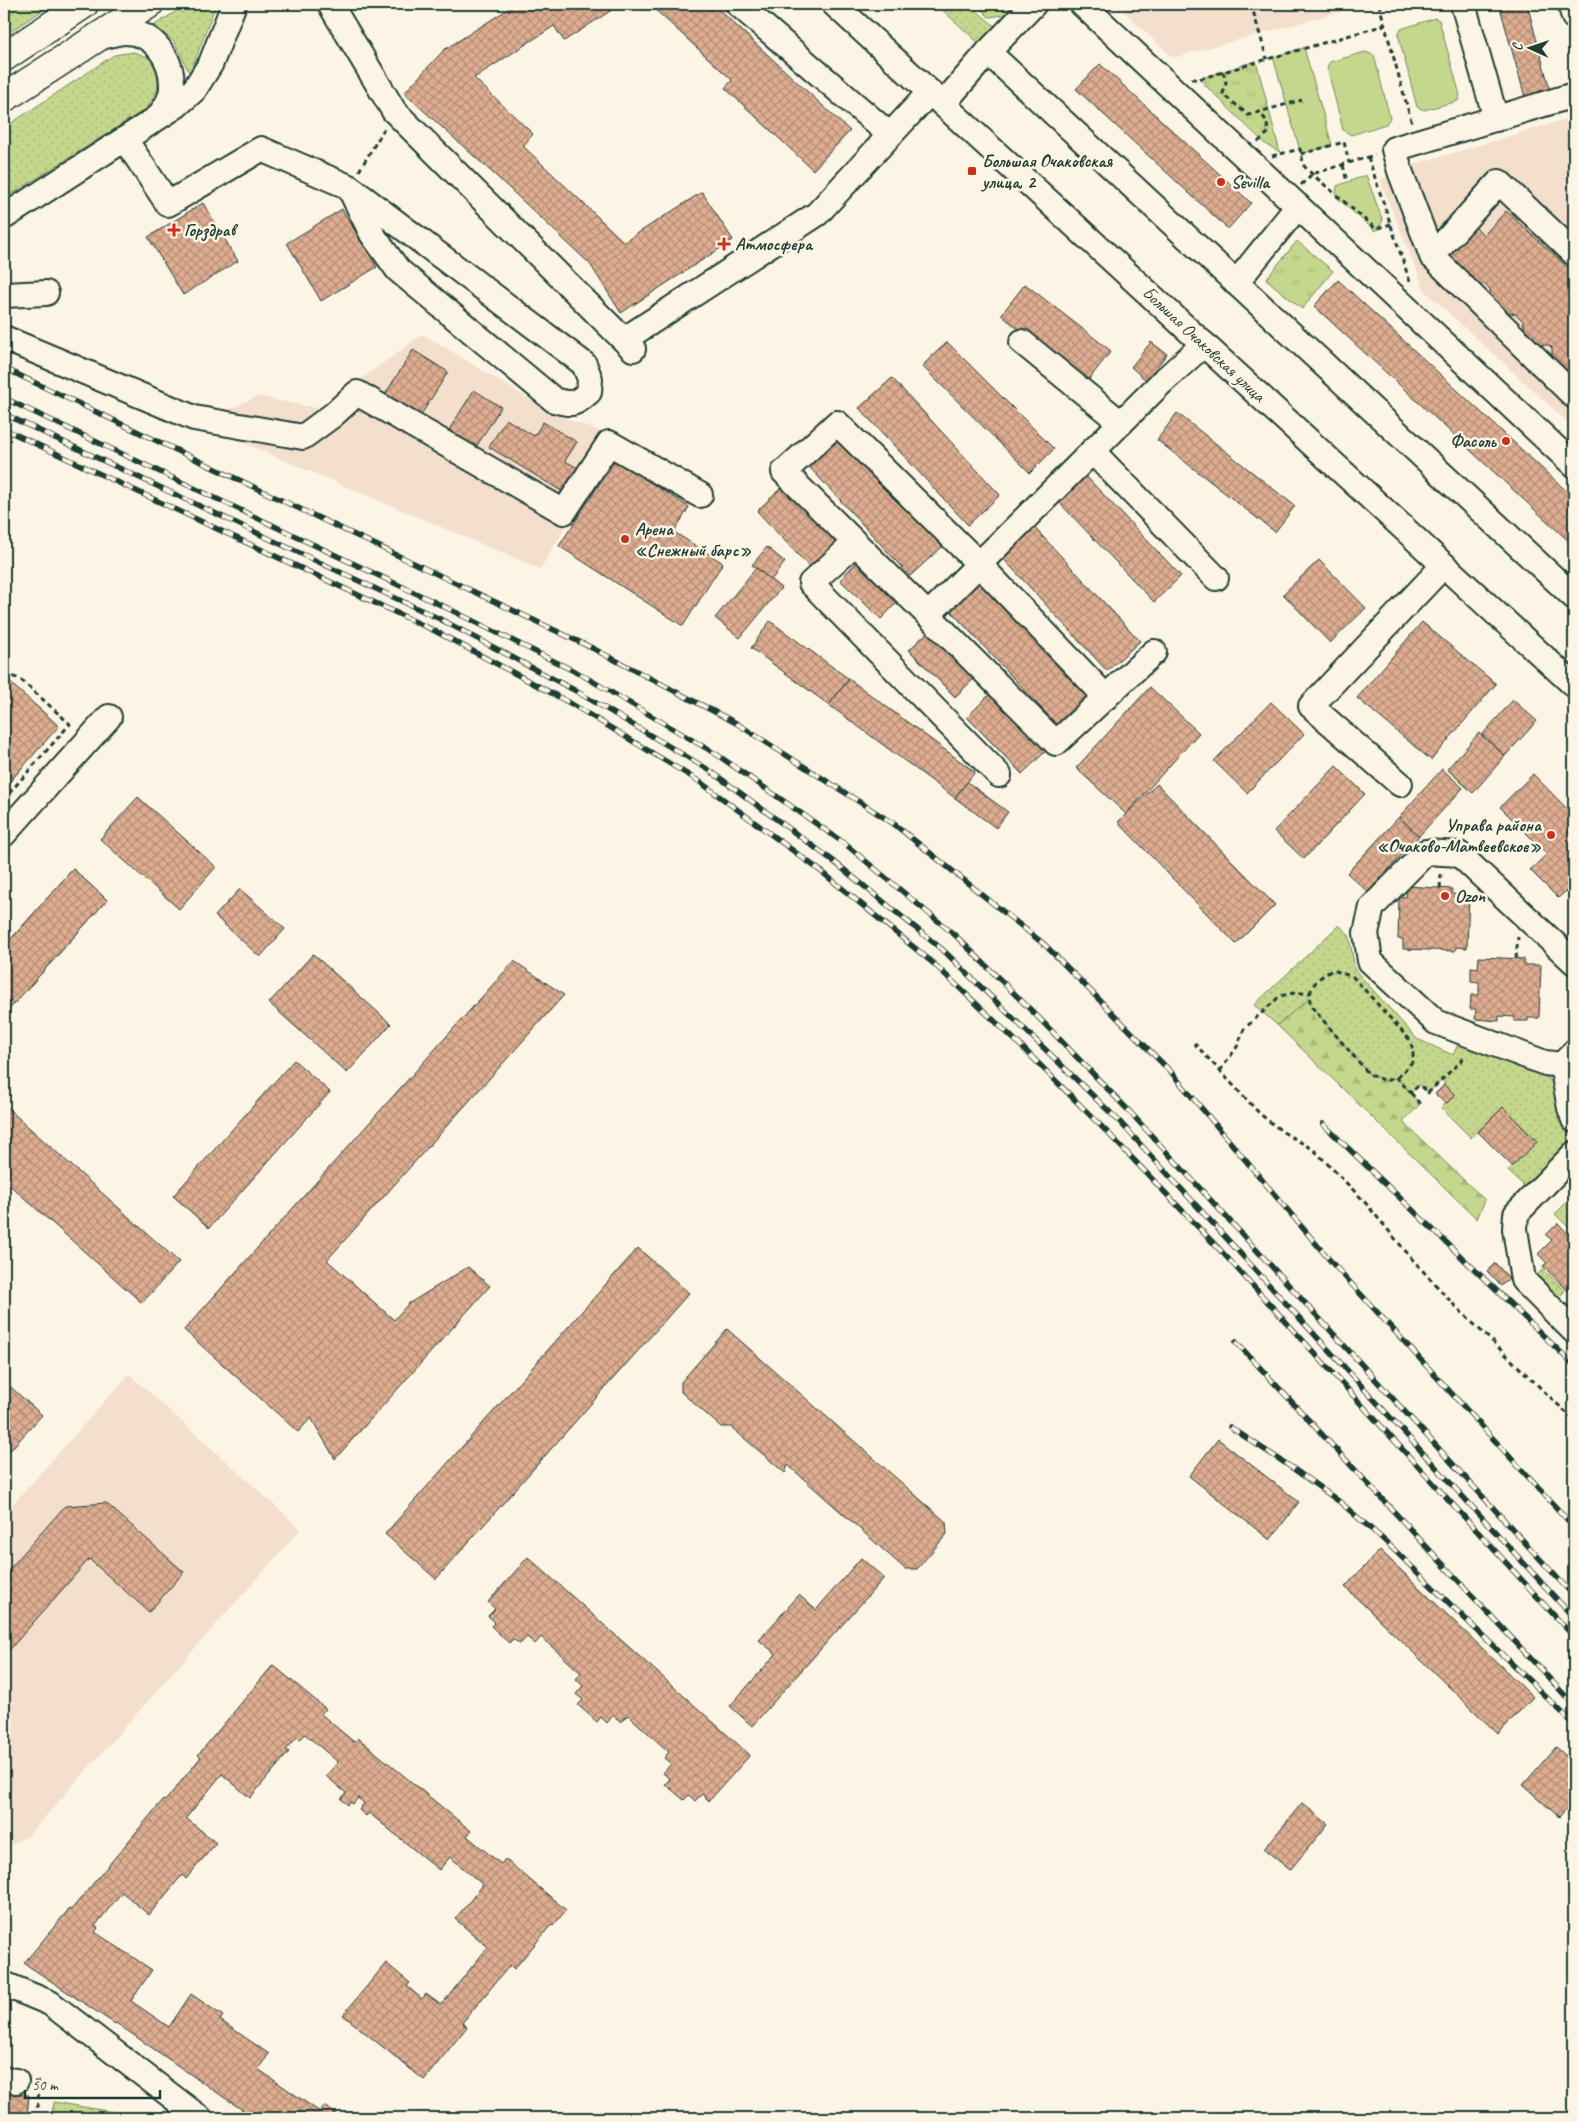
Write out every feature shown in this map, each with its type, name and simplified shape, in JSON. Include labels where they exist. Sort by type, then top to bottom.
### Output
[{"type":"main road","points":[[4,57],[84,4]]},
{"type":"main road","points":[[4,98],[149,4]]},
{"type":"street","points":[[4,217],[154,122],[194,90],[211,63],[234,4]]},
{"type":"street","points":[[330,4],[394,111],[632,342],[810,220],[890,135],[937,98],[988,52],[1034,4]]},
{"type":"street","points":[[738,4],[890,135]]},
{"type":"street","name":"Большая Очаковская улица","points":[[834,4],[1574,685]]},
{"type":"street","points":[[1082,4],[1574,465]]},
{"type":"street","points":[[1463,4],[1496,119]]},
{"type":"street","points":[[1570,4],[1574,17]]},
{"type":"street","points":[[94,39],[126,32],[146,37],[159,46],[170,65],[173,86],[167,105],[154,122]]},
{"type":"street","points":[[988,52],[1574,597]]},
{"type":"street","points":[[1574,95],[1394,149],[1400,171],[1432,256],[1574,396]]},
{"type":"street","points":[[132,150],[168,204],[261,149],[349,187],[584,364],[590,379],[589,392],[579,402],[569,404],[554,400],[398,270],[372,234],[349,187]]},
{"type":"street","points":[[1432,256],[1499,182],[1574,254]]},
{"type":"street","points":[[1236,283],[1293,202]]},
{"type":"street","points":[[4,295],[46,294]]},
{"type":"street","points":[[4,338],[194,418],[303,437],[333,415],[357,393],[564,512],[609,444],[700,496]]},
{"type":"street","points":[[1022,342],[1121,423]]},
{"type":"street","points":[[928,615],[1092,451],[1204,344]]},
{"type":"street","points":[[1106,697],[979,564],[837,423],[784,472],[1056,743],[1106,697],[1154,652]]},
{"type":"street","points":[[1092,451],[1216,578]]},
{"type":"street","points":[[855,543],[811,583],[999,775]]},
{"type":"street","points":[[1400,784],[1311,706],[1444,565]]},
{"type":"street","points":[[4,834],[109,717]]},
{"type":"street","points":[[1574,962],[1459,854],[1426,852],[1372,907],[1366,933],[1370,961],[1436,1022],[1545,1063],[1568,1058],[1570,1108],[1574,1120]]},
{"type":"street","points":[[1574,1154],[1516,1214],[1515,1229],[1523,1280],[1574,1331]]},
{"type":"street","points":[[4,1984],[50,2003],[200,2118]]},
{"type":"path","points":[[1251,4],[1267,59]]},
{"type":"path","points":[[1379,4],[1416,142]]},
{"type":"path","points":[[1186,80],[1200,79],[1385,25]]},
{"type":"path","points":[[1223,72],[1226,82],[1223,94],[1248,115],[1302,100]]},
{"type":"path","points":[[349,187],[394,111]]},
{"type":"path","points":[[1255,144],[1269,132],[1265,119],[1259,112]]},
{"type":"path","points":[[1301,154],[1344,142],[1349,163]]},
{"type":"path","points":[[1269,157],[1300,149],[1304,166],[1376,229],[1391,224]]},
{"type":"path","points":[[1293,202],[1312,174],[1394,149]]},
{"type":"path","points":[[1368,157],[1413,290]]},
{"type":"path","points":[[1343,165],[1348,182]]},
{"type":"path","points":[[4,674],[20,679],[70,724],[4,798]]},
{"type":"path","points":[[1440,888],[1442,867]]},
{"type":"path","points":[[1516,958],[1516,936],[1523,940]]},
{"type":"path","points":[[1333,970],[1353,977],[1409,1039],[1413,1049],[1413,1062],[1397,1078],[1385,1081],[1369,1074],[1311,1006],[1309,1000],[1313,986],[1321,976],[1333,970]]},
{"type":"path","points":[[1220,1071],[1237,1047],[1244,1029],[1280,996],[1294,992],[1311,993]]},
{"type":"path","points":[[1411,1093],[1419,1085],[1428,1093],[1483,1040]]},
{"type":"path","points":[[1194,1043],[1260,1114],[1283,1132],[1314,1150],[1363,1200],[1413,1260],[1454,1305],[1574,1420]]},
{"type":"path","points":[[1397,1078],[1420,1104]]},
{"type":"shaded area","points":[[1116,4],[1344,4],[1346,10],[1173,58]]},
{"type":"shaded area","points":[[1574,117],[1574,428],[1425,291],[1380,180],[1412,165]]},
{"type":"shaded area","points":[[423,334],[550,412],[619,439],[540,569],[213,430],[216,416],[257,396],[320,409]]},
{"type":"shaded area","points":[[129,1374],[301,1529],[27,1837],[4,1848],[4,1514]]},
{"type":"green space","points":[[4,4],[52,4],[4,36]]},
{"type":"green space","points":[[188,4],[216,4],[190,74],[174,41],[153,26]]},
{"type":"green space","points":[[936,4],[969,4],[997,28],[984,48]]},
{"type":"green space","points":[[976,4],[1014,4],[1004,15],[989,17]]},
{"type":"green space","points":[[1435,18],[1439,20],[1460,95],[1458,101],[1424,110],[1417,107],[1398,34],[1401,29]]},
{"type":"green space","points":[[1304,48],[1332,145],[1301,154],[1273,57]]},
{"type":"green space","points":[[134,52],[151,59],[157,74],[157,90],[146,109],[4,199],[4,128],[114,55]]},
{"type":"green space","points":[[1365,52],[1374,55],[1390,118],[1386,124],[1351,135],[1343,130],[1327,67],[1330,62]]},
{"type":"green space","points":[[1256,61],[1280,152],[1264,143],[1199,79]]},
{"type":"green space","points":[[1366,175],[1383,221],[1375,231],[1336,197],[1337,186]]},
{"type":"green space","points":[[1297,241],[1333,271],[1302,309],[1266,279]]},
{"type":"green space","points":[[1339,925],[1349,935],[1355,970],[1417,1039],[1453,1055],[1459,1042],[1542,1073],[1554,1084],[1570,1141],[1565,1159],[1534,1195],[1508,1171],[1537,1141],[1503,1107],[1471,1138],[1441,1108],[1455,1095],[1444,1085],[1444,1078],[1428,1093],[1419,1085],[1411,1093],[1397,1078],[1385,1081],[1369,1074],[1311,1006],[1309,1000],[1277,1025],[1254,1005]]},
{"type":"green space","points":[[1309,999],[1311,1006],[1369,1074],[1385,1081],[1397,1078],[1420,1104],[1403,1122],[1485,1200],[1477,1219],[1277,1025]]},
{"type":"green space","points":[[1574,1195],[1574,1233],[1555,1214]]},
{"type":"green space","points":[[1543,1269],[1565,1291],[1556,1300],[1534,1278]]},
{"type":"green space","points":[[54,2102],[119,2113],[118,2118],[51,2118]]},
{"type":"building","points":[[516,4],[621,4],[564,41],[554,26],[474,78],[533,134],[523,146],[624,242],[702,192],[733,240],[621,313],[590,264],[404,93],[444,50]]},
{"type":"building","points":[[649,4],[713,4],[850,131],[813,170],[725,88],[732,80]]},
{"type":"building","points":[[1499,4],[1527,4],[1550,90],[1525,97]]},
{"type":"building","points":[[1100,64],[1251,203],[1228,229],[1076,89]]},
{"type":"building","points":[[203,203],[238,261],[183,295],[148,237]]},
{"type":"building","points":[[342,209],[377,267],[321,301],[287,243]]},
{"type":"building","points":[[1506,211],[1574,273],[1574,370],[1562,370],[1552,361],[1552,348],[1549,345],[1534,344],[1526,336],[1523,321],[1516,314],[1500,311],[1490,302],[1490,289],[1484,283],[1477,290],[1445,261],[1475,227],[1484,235]]},
{"type":"building","points":[[1338,280],[1574,498],[1574,546],[1314,306]]},
{"type":"building","points":[[1025,284],[1111,351],[1086,383],[1001,315]]},
{"type":"building","points":[[947,342],[1054,449],[1030,473],[922,366]]},
{"type":"building","points":[[1151,342],[1167,354],[1146,380],[1131,367]]},
{"type":"building","points":[[413,350],[448,372],[419,418],[384,396]]},
{"type":"building","points":[[892,378],[1000,495],[968,525],[859,408]]},
{"type":"building","points":[[474,390],[501,407],[476,447],[449,430]]},
{"type":"building","points":[[1177,413],[1295,506],[1275,532],[1157,440]]},
{"type":"building","points":[[506,419],[534,436],[543,422],[577,442],[565,461],[578,468],[563,492],[489,447]]},
{"type":"building","points":[[835,429],[943,546],[910,576],[802,459]]},
{"type":"building","name":"Арена «Снежный барс»","points":[[615,460],[689,507],[674,532],[723,563],[683,626],[559,546]]},
{"type":"building","points":[[1081,471],[1181,576],[1154,602],[1054,497]]},
{"type":"building","points":[[787,482],[844,542],[813,571],[757,511]]},
{"type":"building","points":[[1031,524],[1140,641],[1107,671],[999,554]]},
{"type":"building","points":[[767,547],[785,562],[771,580],[752,565]]},
{"type":"building","points":[[862,556],[903,596],[881,619],[840,580]]},
{"type":"building","points":[[1319,560],[1366,608],[1330,643],[1283,594]]},
{"type":"building","points":[[756,568],[781,588],[740,638],[715,618]]},
{"type":"building","points":[[981,577],[1089,694],[1057,725],[948,608]]},
{"type":"building","points":[[770,621],[849,679],[829,705],[751,648]]},
{"type":"building","points":[[1422,622],[1496,684],[1431,760],[1357,698]]},
{"type":"building","points":[[935,625],[981,672],[955,697],[909,650]]},
{"type":"building","points":[[849,679],[975,772],[955,798],[829,705]]},
{"type":"building","points":[[7,680],[59,726],[13,778],[4,770],[4,683]]},
{"type":"building","points":[[1150,687],[1199,733],[1126,814],[1076,768]]},
{"type":"building","points":[[992,692],[1047,750],[1022,774],[967,717]]},
{"type":"building","points":[[1513,700],[1537,721],[1505,756],[1482,735]]},
{"type":"building","points":[[1271,702],[1304,734],[1247,793],[1214,761]]},
{"type":"building","points":[[1479,733],[1505,756],[1473,793],[1447,769]]},
{"type":"building","points":[[1336,766],[1365,794],[1304,859],[1274,831]]},
{"type":"building","points":[[1442,769],[1463,788],[1419,836],[1399,817]]},
{"type":"building","points":[[4,770],[13,778],[4,788]]},
{"type":"building","name":"Управа района «Очаково-Матвеевское»","points":[[1533,774],[1574,816],[1574,884],[1558,898],[1530,870],[1547,854],[1500,807]]},
{"type":"building","points":[[967,782],[1008,812],[996,828],[955,798]]},
{"type":"building","points":[[1157,784],[1275,905],[1236,944],[1118,822]]},
{"type":"building","points":[[138,797],[216,867],[179,909],[100,839]]},
{"type":"building","points":[[1399,817],[1419,836],[1368,892],[1347,873]]},
{"type":"building","points":[[73,869],[107,900],[4,1015],[4,947]]},
{"type":"building","points":[[73,869],[107,900],[4,1015],[4,947]]},
{"type":"building","points":[[1407,886],[1452,889],[1452,894],[1469,895],[1467,948],[1456,947],[1455,951],[1403,949],[1403,939],[1398,939],[1399,897],[1406,897]]},
{"type":"building","points":[[240,889],[285,929],[260,957],[215,916]]},
{"type":"building","points":[[313,954],[391,1024],[347,1073],[269,1003]]},
{"type":"building","points":[[1479,957],[1524,959],[1524,965],[1541,965],[1539,1018],[1528,1018],[1528,1021],[1514,1021],[1515,1017],[1499,1016],[1499,1021],[1475,1019],[1476,1009],[1470,1009],[1471,995],[1479,995],[1479,982],[1471,981],[1471,967],[1478,968]]},
{"type":"building","points":[[514,961],[564,995],[327,1260],[394,1320],[408,1304],[468,1267],[490,1286],[335,1459],[311,1418],[298,1432],[184,1330]]},
{"type":"building","points":[[294,1060],[330,1092],[209,1228],[173,1196]]},
{"type":"building","points":[[1444,1085],[1455,1095],[1446,1104],[1435,1094]]},
{"type":"building","points":[[4,1105],[179,1262],[142,1303],[4,1180]]},
{"type":"building","points":[[1503,1107],[1537,1142],[1512,1166],[1478,1132]]},
{"type":"building","points":[[1558,1223],[1569,1235],[1572,1232],[1574,1234],[1574,1290],[1571,1287],[1568,1291],[1543,1266],[1547,1263],[1538,1254],[1552,1240],[1546,1235]]},
{"type":"building","points":[[638,1248],[689,1293],[436,1579],[385,1534]]},
{"type":"building","points":[[1495,1263],[1509,1278],[1501,1286],[1487,1271]]},
{"type":"building","points":[[727,1329],[946,1522],[947,1534],[917,1569],[905,1569],[788,1465],[785,1473],[731,1427],[721,1427],[681,1392],[681,1382]]},
{"type":"building","points":[[4,1381],[42,1415],[4,1457]]},
{"type":"building","points":[[1218,1439],[1299,1502],[1270,1540],[1189,1476]]},
{"type":"building","points":[[106,1503],[184,1572],[149,1612],[89,1559],[4,1656],[4,1575],[65,1506]]},
{"type":"building","points":[[1380,1550],[1533,1697],[1498,1734],[1345,1587]]},
{"type":"building","points":[[528,1557],[750,1755],[709,1801],[702,1794],[695,1801],[689,1795],[684,1800],[665,1784],[670,1779],[663,1773],[671,1764],[664,1758],[669,1752],[628,1715],[621,1722],[613,1715],[607,1723],[601,1717],[597,1722],[578,1705],[583,1700],[576,1694],[583,1686],[576,1679],[581,1673],[541,1637],[535,1644],[527,1637],[520,1644],[513,1639],[509,1643],[491,1626],[495,1622],[488,1616],[495,1609],[488,1602]]},
{"type":"building","points":[[861,1558],[884,1578],[752,1726],[730,1706],[776,1654],[759,1640],[799,1595],[816,1610]]},
{"type":"building","points":[[273,1665],[326,1709],[321,1714],[354,1742],[358,1738],[471,1831],[467,1836],[501,1864],[505,1859],[566,1910],[514,1969],[510,1965],[462,2023],[467,2027],[424,2080],[343,2015],[386,1963],[410,1983],[407,1986],[422,1999],[426,1994],[441,2005],[488,1947],[455,1919],[483,1885],[450,1857],[439,1870],[369,1813],[366,1816],[359,1810],[364,1803],[358,1798],[353,1804],[350,1802],[348,1805],[341,1799],[346,1793],[326,1776],[338,1762],[305,1734],[300,1740],[297,1737],[286,1750],[289,1752],[250,1798],[222,1774],[186,1818],[216,1843],[186,1879],[182,1875],[149,1915],[122,1892],[95,1926],[98,1928],[95,1932],[152,1970],[131,2001],[169,2027],[191,1994],[223,2016],[220,2020],[269,2054],[258,2069],[320,2112],[324,2106],[337,2115],[335,2118],[254,2118],[116,2023],[24,1963],[163,1800],[165,1801],[201,1757],[198,1755]]},
{"type":"building","points":[[1556,1747],[1574,1763],[1574,1800],[1559,1817],[1523,1785]]},
{"type":"building","points":[[1302,1803],[1328,1824],[1290,1870],[1264,1849]]},
{"type":"building","points":[[4,2094],[29,2095],[27,2118],[4,2118]]},
{"type":"railway","points":[[4,368],[592,648],[736,723],[894,824],[1045,945],[1171,1072],[1334,1265],[1574,1527]]},
{"type":"railway","points":[[4,398],[445,607],[582,675],[716,754],[844,843],[956,936],[1038,1017],[1129,1111],[1574,1596]]},
{"type":"railway","points":[[4,414],[440,619],[576,691],[709,770],[832,860],[944,951],[1120,1122],[1574,1618]]},
{"type":"railway","points":[[4,429],[435,631],[570,703],[700,782],[822,872],[933,963],[1017,1042],[1109,1134],[1222,1252],[1574,1637]]},
{"type":"railway","points":[[1323,1124],[1574,1365]]},
{"type":"railway","points":[[1236,1342],[1574,1705]]},
{"type":"railway","points":[[1230,1427],[1340,1502],[1385,1541],[1574,1724]]},
{"type":"place","name":"Большая Очаковская улица, 2","points":[[972,171]]},
{"type":"place","name":"Sevilla","points":[[1221,182]]},
{"type":"place","name":"Горздрав","points":[[174,230]]},
{"type":"place","name":"Атмосфера","points":[[724,244]]},
{"type":"place","name":"Фасоль","points":[[1506,441]]},
{"type":"place","name":"Арена «Снежный барс»","points":[[625,539]]},
{"type":"place","name":"Управа района «Очаково-Матвеевское»","points":[[1551,835]]},
{"type":"place","name":"Ozon","points":[[1445,896]]}]
